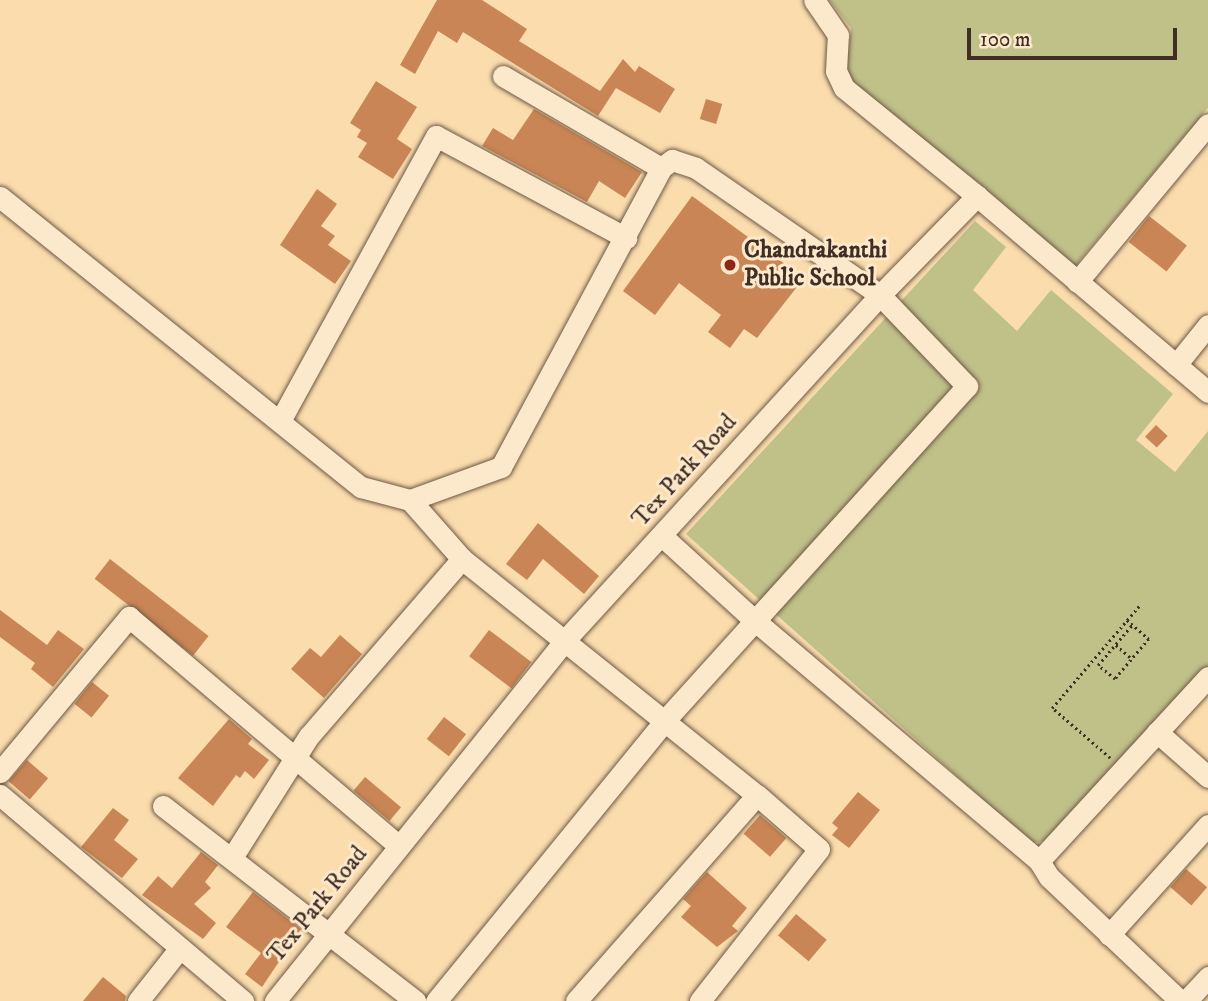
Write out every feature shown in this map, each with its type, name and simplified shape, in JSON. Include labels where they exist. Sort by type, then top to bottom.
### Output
[{"type":"street","points":[[814,0],[838,35],[836,71],[844,88],[1208,392]]},
{"type":"street","points":[[503,76],[661,168]]},
{"type":"street","points":[[1077,282],[1208,124]]},
{"type":"street","points":[[280,421],[436,136],[626,238]]},
{"type":"street","points":[[410,500],[501,467],[626,238],[661,168],[672,159],[696,168],[880,295],[967,386],[663,723],[436,1001]]},
{"type":"street","name":"Tex Park Road","points":[[275,1001],[566,639],[880,295],[976,197]]},
{"type":"street","points":[[4,200],[361,486],[410,500],[462,559],[566,639],[663,723],[757,795],[819,849],[700,1001]]},
{"type":"street","points":[[1176,365],[1208,325]]},
{"type":"street","points":[[662,536],[754,621],[1039,861],[1049,877],[1180,1001]]},
{"type":"street","points":[[233,856],[292,759],[462,559]]},
{"type":"street","points":[[0,772],[129,617],[292,759],[399,846]]},
{"type":"street","points":[[1039,861],[1208,677]]},
{"type":"street","points":[[1157,732],[1208,776]]},
{"type":"street","points":[[0,795],[243,1001]]},
{"type":"street","points":[[576,1001],[757,795]]},
{"type":"street","points":[[163,806],[233,856],[415,1001]]},
{"type":"street","points":[[1109,935],[1208,825]]},
{"type":"street","points":[[138,1001],[179,949]]},
{"type":"street","points":[[1186,1001],[1208,977]]},
{"type":"path","points":[[1123,769],[1052,708],[1140,605]]},
{"type":"path","points":[[1127,620],[1149,639],[1115,679],[1098,664],[1132,625]]},
{"type":"path","points":[[1115,645],[1132,659]]},
{"type":"green space","points":[[829,0],[1208,0],[1208,108],[1075,266],[862,94],[846,72],[851,28]]},
{"type":"green space","points":[[975,221],[1006,247],[973,290],[1017,331],[1051,290],[1173,394],[1136,440],[1175,472],[1208,431],[1208,668],[1052,840],[1032,843],[686,534]]},
{"type":"building","points":[[437,0],[482,0],[527,29],[519,41],[600,91],[623,59],[635,72],[639,66],[675,89],[660,113],[616,88],[598,116],[463,32],[457,43],[438,31],[415,74],[400,65]]},
{"type":"building","points":[[376,81],[417,107],[397,139],[412,149],[393,179],[358,157],[367,143],[357,137],[361,130],[350,123]]},
{"type":"building","points":[[706,99],[722,104],[716,124],[700,119]]},
{"type":"building","points":[[534,109],[642,172],[625,198],[599,181],[587,202],[482,146],[493,128],[513,140]]},
{"type":"building","points":[[317,189],[337,204],[321,226],[335,236],[328,245],[351,261],[335,284],[280,245]]},
{"type":"building","name":"Chandrakanthi Public School","points":[[692,196],[804,278],[757,338],[744,329],[730,348],[708,332],[721,315],[679,283],[655,315],[623,291]]},
{"type":"building","points":[[1149,216],[1187,246],[1167,272],[1129,242]]},
{"type":"building","points":[[1156,425],[1168,436],[1157,448],[1145,437]]},
{"type":"building","points":[[538,523],[599,576],[584,594],[543,559],[527,580],[506,564]]},
{"type":"building","points":[[110,559],[209,636],[193,656],[95,579]]},
{"type":"building","points":[[0,610],[47,645],[58,630],[84,649],[53,687],[31,669],[35,663],[0,637]]},
{"type":"building","points":[[489,630],[531,662],[511,688],[469,656]]},
{"type":"building","points":[[340,635],[362,654],[324,698],[291,669],[310,648],[321,657]]},
{"type":"building","points":[[92,682],[109,696],[91,718],[74,704]]},
{"type":"building","points":[[444,717],[466,734],[449,756],[427,739]]},
{"type":"building","points":[[229,719],[252,739],[248,744],[269,760],[254,779],[245,771],[240,778],[236,775],[213,806],[178,778]]},
{"type":"building","points":[[27,760],[48,778],[30,800],[9,781]]},
{"type":"building","points":[[365,777],[401,807],[389,821],[353,791]]},
{"type":"building","points":[[858,792],[880,810],[849,848],[832,835],[838,828],[832,823]]},
{"type":"building","points":[[113,808],[129,820],[114,840],[138,859],[122,878],[81,847]]},
{"type":"building","points":[[760,815],[786,838],[770,857],[744,834]]},
{"type":"building","points":[[201,852],[218,865],[205,882],[211,888],[194,904],[216,923],[203,939],[142,895],[158,876],[172,888]]},
{"type":"building","points":[[1186,869],[1207,887],[1191,905],[1170,887]]},
{"type":"building","points":[[707,872],[747,908],[732,926],[738,931],[717,947],[681,917],[691,906],[683,899]]},
{"type":"building","points":[[253,892],[301,929],[262,987],[245,974],[261,953],[226,927]]},
{"type":"building","points":[[796,914],[827,940],[809,961],[778,935]]},
{"type":"building","points":[[103,977],[126,996],[125,1001],[83,1001]]},
{"type":"place","name":"Chandrakanthi Public School","points":[[730,265]]}]
